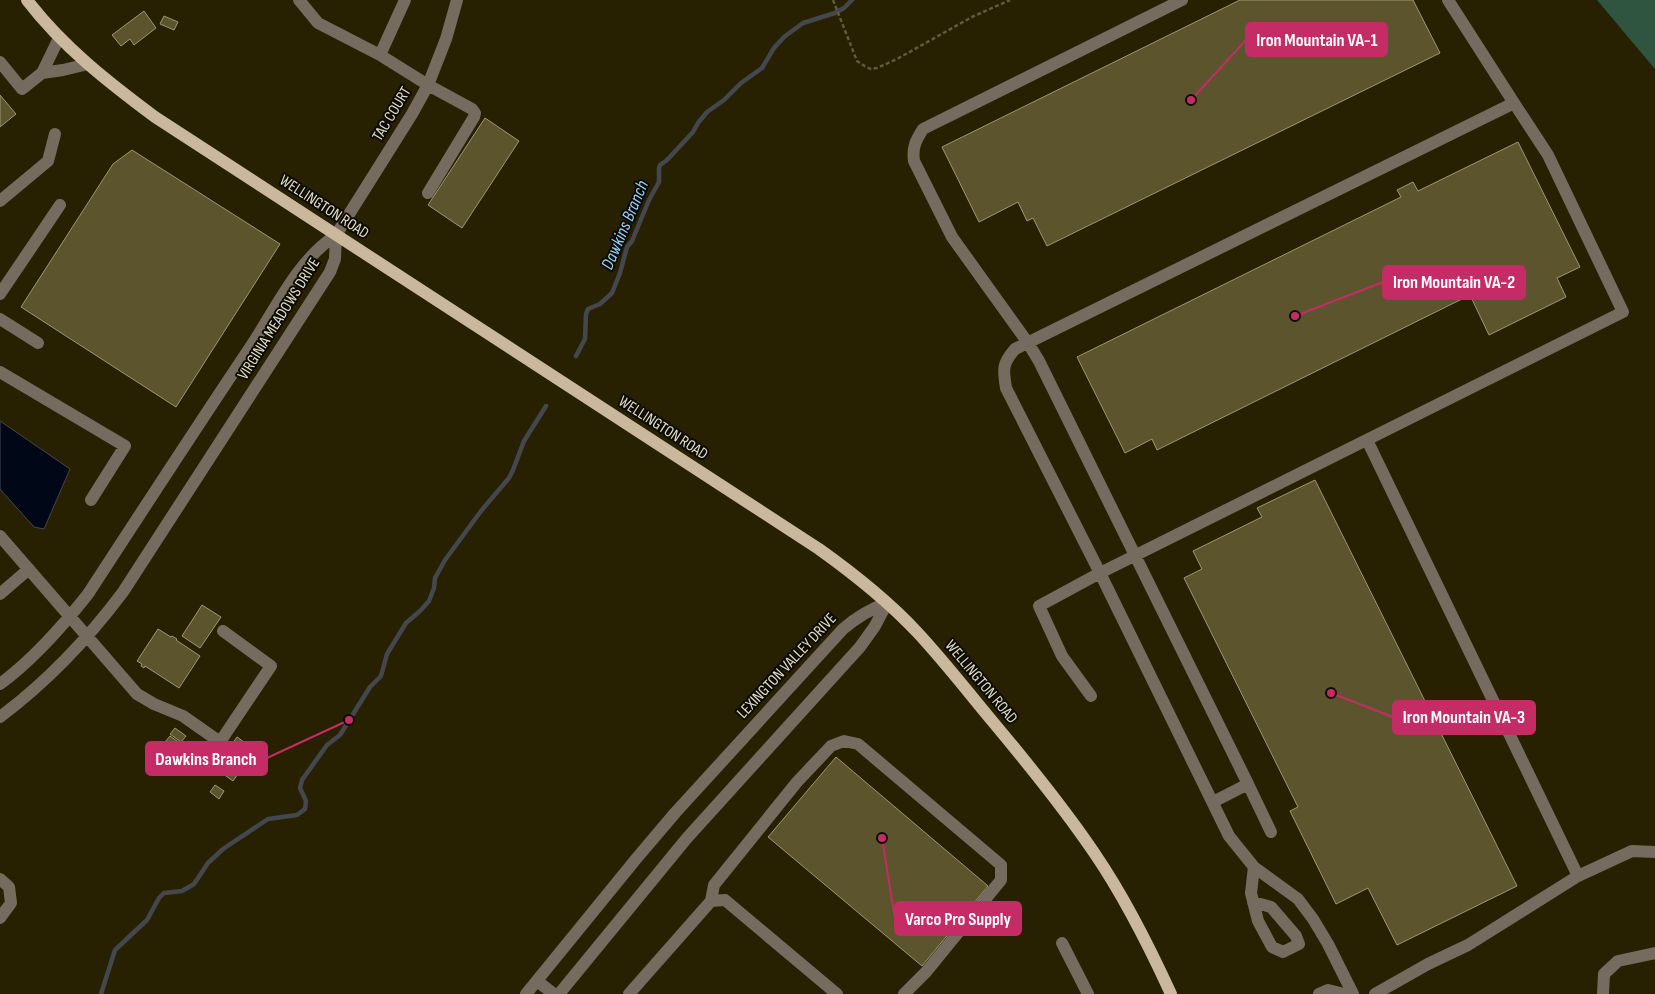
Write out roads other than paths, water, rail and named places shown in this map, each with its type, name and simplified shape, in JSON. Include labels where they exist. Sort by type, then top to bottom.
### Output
[{"type":"main road","name":"WELLINGTON ROAD","points":[[27,0],[59,38],[116,88],[155,116],[819,549],[856,576],[917,632],[1054,798],[1096,855],[1116,888],[1171,994]]},
{"type":"street","points":[[299,0],[318,23],[380,55],[428,85],[472,108],[475,113],[474,117],[428,193]]},
{"type":"street","points":[[380,55],[405,0]]},
{"type":"street","name":"TAC COURT","points":[[336,235],[412,114],[428,85],[446,39],[457,0]]},
{"type":"street","points":[[1182,0],[923,129],[912,150],[914,161],[952,236],[1028,343],[1271,832]]},
{"type":"street","points":[[1091,696],[1062,656],[1039,606],[1623,312],[1548,155],[1448,0]]},
{"type":"street","points":[[0,62],[22,89],[42,73],[59,38]]},
{"type":"street","points":[[42,73],[88,64]]},
{"type":"street","points":[[1350,993],[1328,944],[1298,899],[1254,866],[1229,836],[1006,388],[1003,369],[1006,360],[1015,349],[1514,103]]},
{"type":"street","points":[[0,201],[48,161],[55,134]]},
{"type":"street","points":[[0,294],[60,205]]},
{"type":"street","name":"VIRGINIA MEADOWS DRIVE","points":[[0,684],[21,668],[70,617],[88,594],[261,332],[301,268],[324,242],[336,235]]},
{"type":"street","name":"VIRGINIA MEADOWS DRIVE","points":[[0,717],[23,700],[52,674],[88,637],[137,571],[330,272],[335,259],[336,235]]},
{"type":"street","points":[[0,319],[38,344]]},
{"type":"street","points":[[0,372],[125,446],[91,500]]},
{"type":"street","points":[[1367,440],[1578,876]]},
{"type":"street","points":[[0,536],[137,694],[154,704],[183,716],[220,742],[271,666],[223,631]]},
{"type":"street","points":[[0,594],[29,569]]},
{"type":"street","points":[[559,994],[687,838],[860,647],[875,626],[887,603]]},
{"type":"street","name":"LEXINGTON VALLEY DRIVE","points":[[526,994],[675,813],[837,635],[856,617],[887,603]]},
{"type":"street","points":[[629,994],[711,901],[714,885],[798,782],[831,746],[844,741],[858,744],[1001,865],[1001,880],[926,972],[904,994]]},
{"type":"street","points":[[1213,802],[1248,784]]},
{"type":"street","points":[[1375,994],[1428,964],[1468,945],[1578,876],[1632,851],[1655,852]]},
{"type":"street","points":[[1253,902],[1251,893],[1254,866]]},
{"type":"street","points":[[0,879],[9,887],[11,903],[0,918]]},
{"type":"street","points":[[711,901],[725,900],[838,994]]},
{"type":"street","points":[[1062,943],[1088,994]]},
{"type":"street","points":[[1603,994],[1604,974],[1618,961],[1655,952]]},
{"type":"street","points":[[537,981],[554,994]]},
{"type":"street","points":[[1319,994],[1328,990],[1350,993]]},
{"type":"water","points":[[0,421],[70,469],[44,529],[34,527],[0,489]]},
{"type":"waterway","name":"Dawkins Branch","points":[[576,356],[585,339],[588,309],[600,304],[612,293],[627,247],[632,241],[649,200],[659,182],[660,165],[693,132],[707,112],[762,68],[774,48],[784,37],[803,23],[835,13],[852,0]]},
{"type":"waterway","name":"Dawkins Branch","points":[[101,994],[115,950],[147,920],[159,898],[164,893],[182,891],[194,884],[208,863],[223,849],[268,819],[297,815],[305,809],[306,801],[300,788],[302,780],[327,745],[340,735],[370,687],[381,676],[387,654],[406,623],[429,601],[434,588],[435,578],[445,560],[481,511],[509,478],[524,441],[546,406]]},
{"type":"place","name":"Iron Mountain VA-1","points":[[1191,100]]},
{"type":"place","name":"Iron Mountain VA-2","points":[[1295,316]]},
{"type":"place","name":"Iron Mountain VA-3","points":[[1331,693]]},
{"type":"place","name":"Dawkins Branch","points":[[349,720]]},
{"type":"place","name":"Varco Pro Supply","points":[[882,838]]}]
